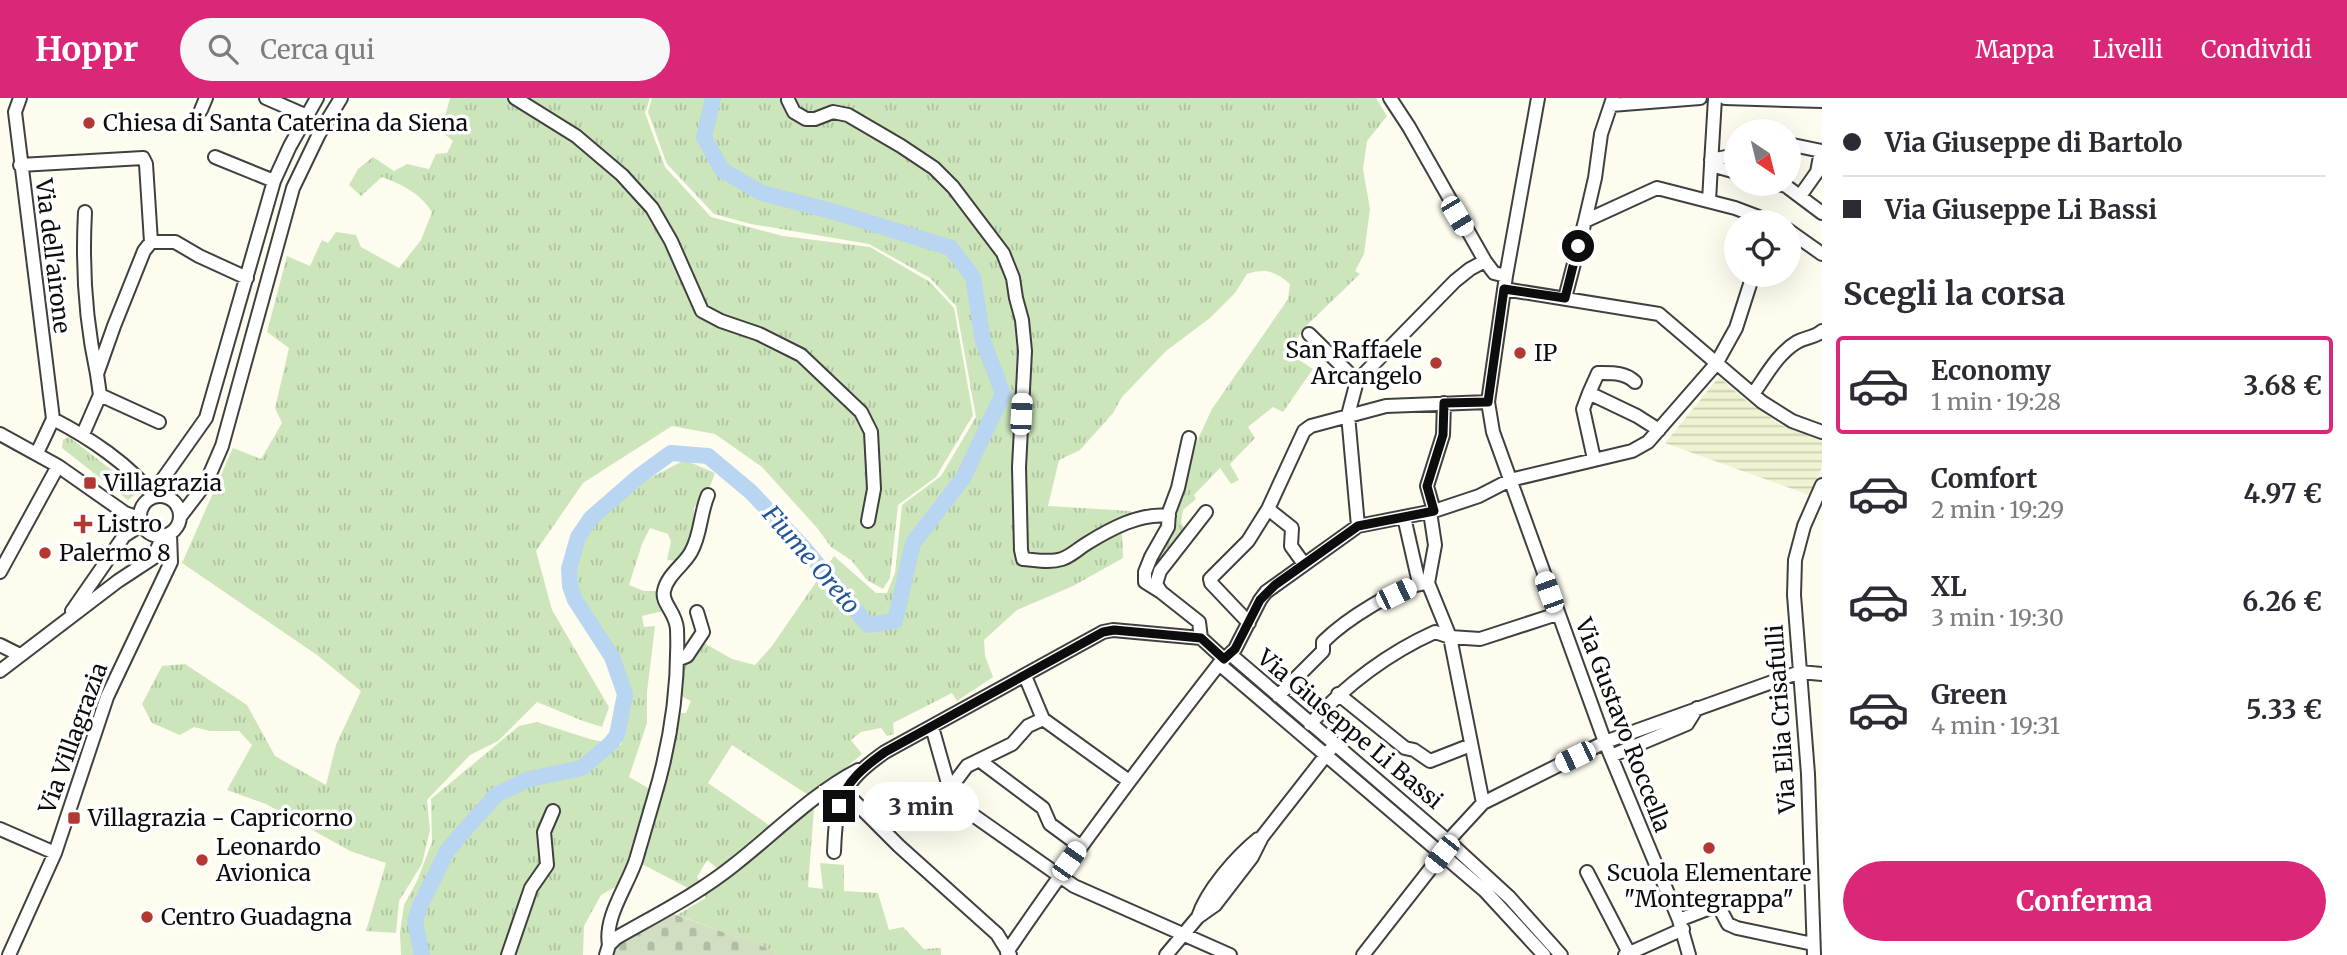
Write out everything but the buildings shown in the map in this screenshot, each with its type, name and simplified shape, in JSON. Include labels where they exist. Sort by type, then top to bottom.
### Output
[{"type":"street","name":"Via dell'airone","points":[[20,98],[15,112],[20,165],[53,419]]},
{"type":"street","points":[[266,98],[307,116]]},
{"type":"street","points":[[64,621],[124,536],[140,521],[143,505],[156,497],[160,483],[206,418],[274,181],[317,98]]},
{"type":"street","points":[[515,98],[576,136],[622,175],[652,208],[671,241],[702,311],[802,355],[861,412],[871,432],[874,489],[868,521]]},
{"type":"street","points":[[1390,98],[1485,261],[1505,283],[1565,298],[1659,314],[1762,402],[1792,421],[1822,432]]},
{"type":"street","name":"Via Gustavo Roccella","points":[[1538,98],[1505,283],[1488,402],[1493,432],[1557,614],[1605,742],[1681,924],[1689,955]]},
{"type":"street","points":[[1565,298],[1595,178],[1601,134],[1612,101],[1700,98]]},
{"type":"street","points":[[1710,201],[1715,98]]},
{"type":"street","points":[[1725,98],[1822,101]]},
{"type":"street","points":[[0,671],[64,621],[153,558],[206,483],[222,446],[293,188],[313,143],[339,99]]},
{"type":"street","points":[[788,100],[794,112],[806,119],[815,119],[832,112],[848,115],[934,168],[953,187],[1003,253],[1013,278],[1025,351],[1019,467],[1023,559],[1060,560],[1085,544],[1136,519],[1156,514],[1169,516]]},
{"type":"street","points":[[1801,147],[1821,151],[1817,172],[1801,196]]},
{"type":"street","points":[[215,157],[274,181]]},
{"type":"street","points":[[20,165],[142,158],[146,164],[151,242],[144,251],[123,302],[97,374]]},
{"type":"street","points":[[1711,163],[1724,159]]},
{"type":"street","points":[[1711,163],[1724,168]]},
{"type":"street","points":[[1585,221],[1657,188],[1740,210]]},
{"type":"street","points":[[1800,197],[1822,213]]},
{"type":"street","points":[[83,434],[100,395],[89,337],[84,288],[85,212]]},
{"type":"street","points":[[1801,239],[1822,254]]},
{"type":"street","points":[[151,242],[175,242],[247,278]]},
{"type":"street","points":[[1358,526],[1348,415],[1357,381],[1455,281],[1485,261]]},
{"type":"street","points":[[844,791],[899,846],[997,934],[1009,953],[1080,846],[1224,659],[1235,649],[1266,592],[1358,526],[1432,512],[1479,496],[1510,480],[1632,451],[1648,442],[1716,364],[1736,328],[1749,287]]},
{"type":"street","points":[[1753,394],[1784,352],[1799,340],[1815,337],[1822,331]]},
{"type":"street","points":[[1308,334],[1357,381]]},
{"type":"street","points":[[1594,458],[1583,409],[1598,373],[1615,373],[1635,382]]},
{"type":"street","points":[[1589,393],[1659,430]]},
{"type":"street","points":[[100,395],[159,422]]},
{"type":"street","points":[[1249,622],[1210,579],[1248,541],[1268,509],[1304,431],[1311,426],[1386,406],[1488,402]]},
{"type":"street","points":[[1278,696],[1323,651],[1323,642],[1330,636],[1361,614],[1423,583],[1435,545],[1427,486],[1443,435],[1444,403]]},
{"type":"street","points":[[37,453],[53,419],[83,434],[156,497],[171,500],[180,517]]},
{"type":"street","points":[[0,433],[58,466],[140,521],[150,534],[167,535]]},
{"type":"street","points":[[1161,592],[1145,582],[1145,572],[1168,527],[1168,512],[1178,488],[1189,438]]},
{"type":"street","points":[[0,572],[58,466]]},
{"type":"street","name":"Via Elia Crisafulli","points":[[1814,949],[1816,823],[1794,595],[1795,560],[1804,526],[1822,485]]},
{"type":"street","points":[[607,950],[607,934],[636,859],[671,734],[677,660],[676,616],[663,599],[663,591],[695,545],[701,512],[708,495]]},
{"type":"street","points":[[1268,509],[1292,528],[1291,546],[1304,564]]},
{"type":"street","points":[[1161,592],[1156,584],[1160,571],[1206,512]]},
{"type":"street","points":[[1404,517],[1423,583],[1450,637],[1483,803]]},
{"type":"street","name":"Via Villagrazia","points":[[9,955],[55,852],[107,696],[171,562],[167,535]]},
{"type":"street","name":"Via Giuseppe Li Bassi","points":[[1161,592],[1199,622],[1201,638],[1325,755],[1485,891],[1544,955]]},
{"type":"street","points":[[677,660],[687,656],[704,632],[697,612]]},
{"type":"street","points":[[1310,724],[1338,694],[1388,657],[1435,632],[1450,637],[1480,639],[1557,614]]},
{"type":"street","points":[[607,950],[616,938],[699,891],[733,866],[834,782],[1103,632],[1114,630],[1201,638]]},
{"type":"street","points":[[0,645],[20,655]]},
{"type":"street","name":"Via Giuseppe Li Bassi","points":[[1224,659],[1278,696],[1448,841],[1510,898],[1560,955]]},
{"type":"street","points":[[1363,955],[1442,854],[1448,841],[1483,803],[1605,742],[1800,672],[1822,674]]},
{"type":"street","points":[[1025,676],[1043,719],[1129,781]]},
{"type":"street","points":[[1338,694],[1405,748],[1414,750],[1430,761],[1471,744]]},
{"type":"street","points":[[1611,756],[1687,724],[1697,708]]},
{"type":"street","points":[[949,790],[967,766],[1012,744],[1028,726],[1043,719]]},
{"type":"street","points":[[932,727],[953,801],[1074,886],[1230,955]]},
{"type":"street","points":[[1166,955],[1198,917],[1215,905],[1252,856],[1262,837],[1334,744]]},
{"type":"street","points":[[979,760],[1043,808],[1050,824],[1080,846]]},
{"type":"street","points":[[834,852],[835,821],[844,791],[864,767]]},
{"type":"street","points":[[508,955],[535,878],[547,864],[544,832],[553,811]]},
{"type":"street","points":[[0,829],[55,852]]},
{"type":"street","points":[[1587,872],[1628,954],[1718,905],[1728,923],[1737,928],[1814,949]]},
{"type":"green space","points":[[450,98],[650,98],[645,113],[665,167],[711,217],[783,236],[870,247],[930,282],[954,308],[973,415],[936,477],[898,505],[890,578],[883,589],[867,580],[851,560],[831,547],[762,467],[715,434],[672,426],[583,483],[536,551],[552,610],[609,707],[602,727],[537,702],[498,741],[470,755],[427,800],[430,830],[422,864],[399,901],[396,933],[366,931],[386,863],[350,851],[266,804],[227,790],[252,745],[239,731],[210,731],[194,727],[180,735],[152,723],[142,704],[162,666],[185,664],[247,705],[275,756],[326,785],[336,745],[361,691],[317,655],[182,563],[233,448],[261,459],[282,423],[275,408],[289,348],[267,332],[287,256],[310,266],[322,240],[328,243],[336,232],[356,235],[361,247],[399,268],[421,240],[432,212],[410,190],[382,177],[361,196],[349,185],[358,169],[373,157],[394,171],[407,164],[429,169],[436,154],[447,153],[453,141],[441,131]]},
{"type":"green space","points":[[652,98],[1376,98],[1387,116],[1367,141],[1363,169],[1370,209],[1364,254],[1355,271],[1360,274],[1306,326],[1296,340],[1293,356],[1313,369],[1283,412],[1273,407],[1248,427],[1255,438],[1230,464],[1239,480],[1231,484],[1220,468],[1194,495],[1196,499],[1183,510],[1181,523],[1187,532],[1159,559],[1154,558],[1174,526],[1175,505],[1188,475],[1197,441],[1212,409],[1288,299],[1290,284],[1280,276],[1264,271],[1247,274],[1235,293],[1210,318],[1166,351],[1122,397],[1113,413],[1080,450],[1059,460],[1048,506],[1131,511],[1131,518],[1122,533],[1123,558],[1073,586],[1017,610],[984,640],[985,656],[993,677],[957,701],[952,693],[893,723],[894,734],[887,736],[881,728],[861,732],[851,740],[862,754],[811,797],[732,745],[708,783],[772,827],[721,871],[707,860],[697,877],[701,884],[688,888],[638,862],[678,713],[686,713],[691,701],[679,695],[681,666],[704,643],[732,659],[755,665],[772,646],[834,556],[876,593],[887,593],[895,573],[902,505],[941,476],[976,417],[956,306],[930,278],[869,244],[751,224],[714,214],[667,164],[648,112]]},
{"type":"green space","points":[[1719,377],[1781,425],[1822,440],[1822,467],[1809,495],[1665,443]]},
{"type":"green space","points":[[69,437],[136,489],[137,493],[128,500],[62,448],[63,440]]},
{"type":"green space","points":[[685,460],[715,473],[711,484],[694,508],[693,544],[678,561],[667,560],[671,542],[668,534],[650,528],[629,585],[644,591],[657,591],[662,611],[642,616],[644,627],[655,626],[647,692],[647,723],[629,777],[650,789],[621,884],[601,895],[584,926],[583,955],[401,955],[400,933],[404,905],[417,881],[432,842],[431,799],[519,726],[537,722],[593,740],[621,745],[629,713],[621,669],[579,597],[576,564],[589,531],[612,507],[646,480]]},
{"type":"green space","points":[[814,808],[808,887],[823,889],[820,863],[844,865],[844,891],[878,893],[889,930],[903,927],[924,949],[941,948],[941,955],[776,955],[774,951],[677,915],[706,898],[703,892]]},
{"type":"green space","points":[[668,912],[775,951],[776,955],[613,955],[616,943]]},
{"type":"waterway","name":"Fiume Oreto","points":[[422,955],[415,921],[420,906],[447,851],[464,831],[496,795],[529,779],[582,768],[617,735],[625,694],[612,657],[575,600],[570,586],[569,569],[578,537],[591,518],[638,477],[671,453],[708,456],[751,492],[804,548],[868,625],[895,621],[913,543],[963,478],[1003,394],[983,341],[973,277],[951,248],[835,212],[762,193],[722,170],[704,137],[713,98]]},
{"type":"place","name":"Chiesa di Santa Caterina da Siena","points":[[89,123]]},
{"type":"place","name":"IP","points":[[1520,353]]},
{"type":"place","name":"San Raffaele Arcangelo","points":[[1436,363]]},
{"type":"place","name":"Villagrazia","points":[[90,483]]},
{"type":"place","name":"Listro","points":[[83,524]]},
{"type":"place","name":"Palermo 8","points":[[45,553]]},
{"type":"place","name":"Villagrazia - Capricorno","points":[[74,818]]},
{"type":"place","name":"Scuola Elementare \"Montegrappa\"","points":[[1709,848]]},
{"type":"place","name":"Leonardo Avionica","points":[[202,860]]},
{"type":"place","name":"Centro Guadagna","points":[[147,917]]},
{"type":"route","points":[[839,806],[844,791],[864,767],[885,752],[1103,632],[1114,630],[1201,638],[1224,659],[1235,649],[1266,592],[1358,526],[1434,511],[1427,486],[1443,435],[1444,403],[1488,402],[1504,289],[1565,298],[1578,246]]}]
